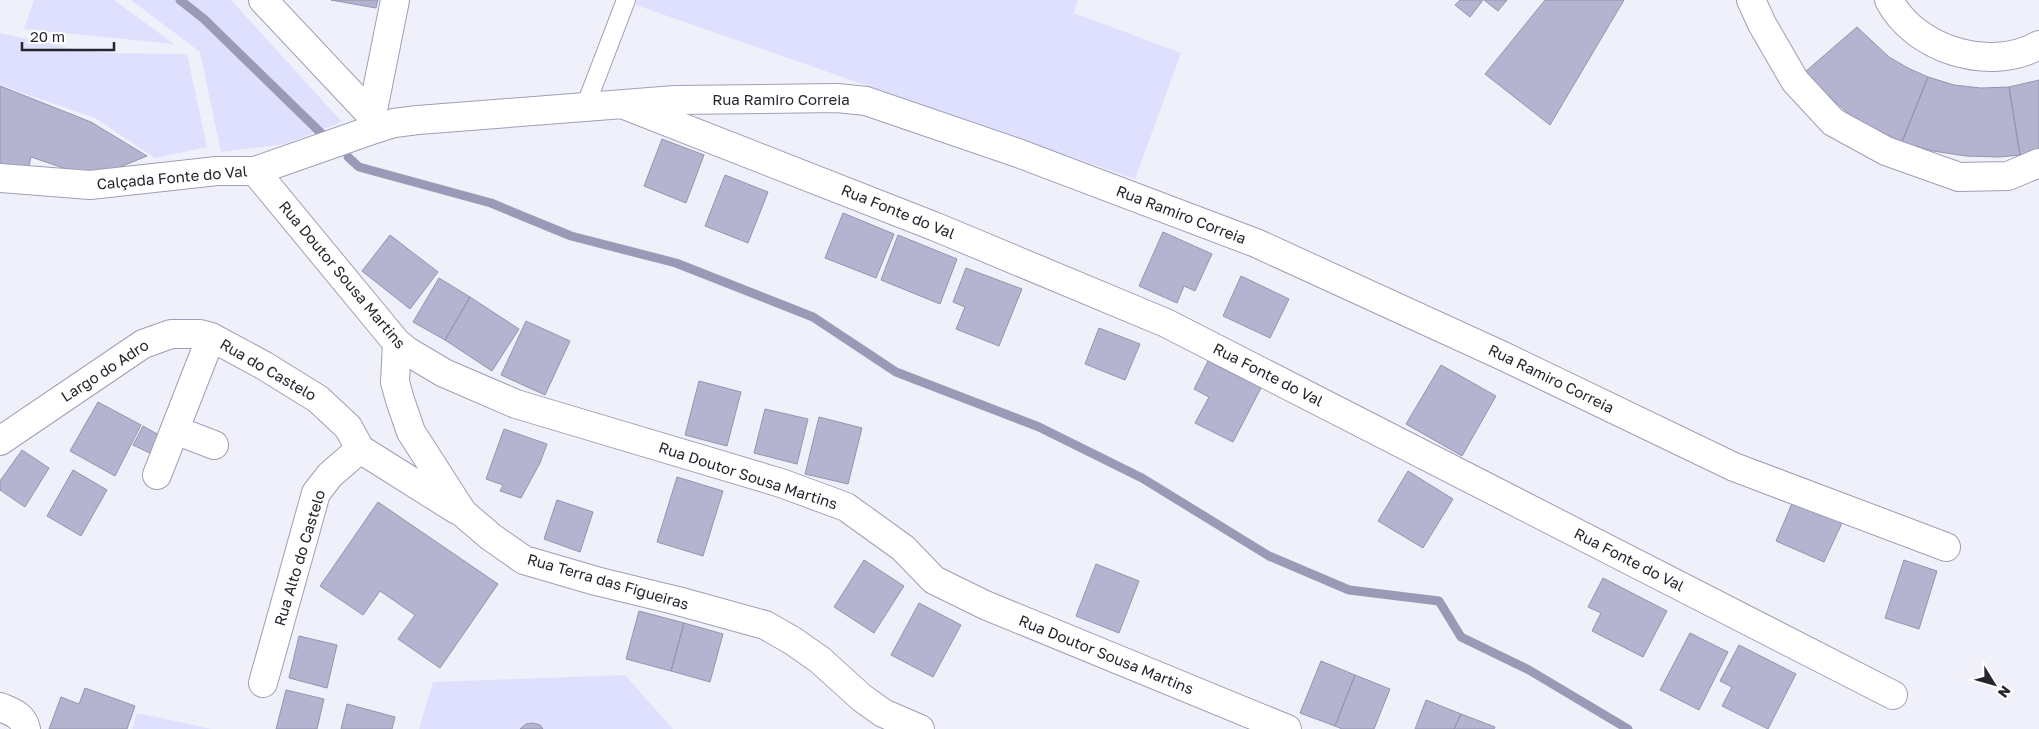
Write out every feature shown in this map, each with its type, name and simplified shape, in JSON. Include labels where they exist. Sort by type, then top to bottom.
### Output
[{"type":"street","points":[[264,0],[370,124]]},
{"type":"street","points":[[370,124],[395,0]]},
{"type":"street","points":[[1751,0],[1762,24],[1795,81],[1833,122],[1886,151],[1959,177],[2008,176],[2039,163]]},
{"type":"street","points":[[1889,0],[1896,14],[1912,30],[1948,49],[1975,55],[2000,55],[2019,52],[2039,45]]},
{"type":"street","name":"Rua Ramiro Correia","points":[[370,124],[675,100],[837,98],[866,101],[1018,153],[1256,243],[1503,356],[1734,467],[1946,547]]},
{"type":"street","name":"Rua Fonte do Val","points":[[621,104],[936,227],[1166,323],[1893,695]]},
{"type":"street","name":"Calçada Fonte do Val","points":[[0,178],[90,185],[217,171],[255,170],[370,124]]},
{"type":"street","name":"Rua Doutor Sousa Martins","points":[[255,170],[397,343],[444,373],[516,404],[780,483],[846,507],[903,548],[934,580],[985,605],[1287,729]]},
{"type":"street","name":"Largo do Adro","points":[[0,441],[143,344],[181,332],[211,337]]},
{"type":"street","points":[[157,475],[211,337]]},
{"type":"street","name":"Rua do Castelo","points":[[211,337],[279,374],[318,399],[348,427],[360,449],[463,513]]},
{"type":"street","name":"Rua Terra das Figueiras","points":[[397,343],[395,382],[412,432],[463,513],[491,537],[524,560],[596,581],[765,625],[793,641],[820,660],[862,698],[883,713],[920,729]]},
{"type":"street","points":[[175,430],[214,445]]},
{"type":"street","name":"Rua Alto do Castelo","points":[[263,683],[316,492],[330,475],[360,449]]},
{"type":"street","points":[[0,707],[19,716],[24,721],[26,729]]},
{"type":"lane","points":[[585,107],[626,0]]},
{"type":"shaded area","points":[[34,0],[114,0],[174,44],[24,29]]},
{"type":"shaded area","points":[[131,0],[231,0],[342,122],[285,144],[221,152],[200,52]]},
{"type":"shaded area","points":[[637,0],[1078,0],[1074,13],[1181,53],[1135,179],[636,5]]},
{"type":"shaded area","points":[[0,33],[78,50],[111,53],[187,54],[207,147],[155,158],[95,118],[0,85]]},
{"type":"shaded area","points":[[625,675],[673,729],[419,729],[433,682]]},
{"type":"shaded area","points":[[137,713],[212,729],[132,729]]},
{"type":"building","points":[[331,0],[378,0],[376,8]]},
{"type":"building","points":[[1460,0],[1483,0],[1470,17],[1455,5]]},
{"type":"building","points":[[1484,0],[1507,0],[1498,11]]},
{"type":"building","points":[[1545,0],[1624,0],[1550,125],[1485,74]]},
{"type":"building","points":[[1857,27],[1889,57],[1928,77],[1902,142],[1849,114],[1805,72]]},
{"type":"building","points":[[1928,77],[1954,85],[1981,88],[2009,87],[2020,155],[1999,157],[1966,156],[1933,151],[1902,142]]},
{"type":"building","points":[[2039,80],[2039,151],[2020,155],[2009,87]]},
{"type":"building","points":[[0,86],[91,122],[147,156],[93,178],[31,157],[27,175],[0,172]]},
{"type":"building","points":[[662,139],[704,155],[686,203],[644,186]]},
{"type":"building","points":[[725,175],[768,192],[748,243],[705,226]]},
{"type":"building","points":[[843,213],[894,234],[876,278],[825,258]]},
{"type":"building","points":[[1163,232],[1212,254],[1195,291],[1184,286],[1177,303],[1139,286]]},
{"type":"building","points":[[390,235],[438,272],[410,309],[362,271]]},
{"type":"building","points":[[898,235],[957,259],[940,304],[881,280]]},
{"type":"building","points":[[966,268],[1022,289],[999,346],[956,329],[965,307],[953,302]]},
{"type":"building","points":[[1241,276],[1289,299],[1270,338],[1223,316]]},
{"type":"building","points":[[439,278],[470,297],[445,340],[413,322]]},
{"type":"building","points":[[470,297],[519,329],[492,371],[445,340]]},
{"type":"building","points":[[526,321],[570,341],[545,395],[501,375]]},
{"type":"building","points":[[1099,328],[1140,344],[1125,380],[1085,364]]},
{"type":"building","points":[[1208,361],[1261,388],[1233,442],[1195,423],[1209,397],[1194,389]]},
{"type":"building","points":[[1441,365],[1496,396],[1462,456],[1406,424]]},
{"type":"building","points":[[699,381],[741,392],[727,446],[685,435]]},
{"type":"building","points":[[98,402],[141,425],[115,476],[70,451]]},
{"type":"building","points":[[765,409],[808,419],[797,464],[754,453]]},
{"type":"building","points":[[819,417],[862,428],[848,484],[805,474]]},
{"type":"building","points":[[143,426],[166,439],[158,457],[133,445]]},
{"type":"building","points":[[504,429],[547,444],[540,463],[521,498],[500,491],[503,485],[486,479]]},
{"type":"building","points":[[22,450],[49,468],[25,507],[0,490],[0,481]]},
{"type":"building","points":[[73,470],[107,490],[81,536],[47,516]]},
{"type":"building","points":[[1408,471],[1453,499],[1423,548],[1378,521]]},
{"type":"building","points":[[677,477],[723,491],[703,556],[657,542]]},
{"type":"building","points":[[557,500],[593,512],[580,552],[544,539]]},
{"type":"building","points":[[1793,501],[1842,523],[1824,562],[1776,541]]},
{"type":"building","points":[[378,502],[498,584],[440,668],[398,639],[415,615],[380,591],[363,615],[320,586]]},
{"type":"building","points":[[864,560],[904,586],[874,633],[834,607]]},
{"type":"building","points":[[1904,560],[1937,571],[1919,629],[1885,618]]},
{"type":"building","points":[[1096,564],[1139,581],[1119,633],[1076,616]]},
{"type":"building","points":[[1603,578],[1667,611],[1643,657],[1592,631],[1601,613],[1588,607]]},
{"type":"building","points":[[919,603],[961,625],[933,677],[891,655]]},
{"type":"building","points":[[639,611],[684,623],[671,671],[626,659]]},
{"type":"building","points":[[684,623],[723,634],[710,682],[671,671]]},
{"type":"building","points":[[1690,633],[1728,652],[1699,710],[1660,690]]},
{"type":"building","points":[[299,636],[337,645],[327,688],[289,678]]},
{"type":"building","points":[[1739,645],[1796,674],[1768,729],[1722,706],[1732,687],[1720,681]]},
{"type":"building","points":[[1321,661],[1355,675],[1335,726],[1300,713]]},
{"type":"building","points":[[1355,675],[1390,689],[1374,729],[1342,729],[1335,726]]},
{"type":"building","points":[[85,688],[135,706],[127,729],[49,729],[61,697],[79,704]]},
{"type":"building","points":[[286,690],[324,699],[317,729],[276,729]]},
{"type":"building","points":[[1426,700],[1461,714],[1454,729],[1415,729]]},
{"type":"building","points":[[347,704],[395,717],[392,729],[341,729]]},
{"type":"building","points":[[1461,714],[1495,727],[1494,729],[1454,729]]},
{"type":"building","points":[[526,724],[540,725],[543,729],[520,729]]},
{"type":"waterway","points":[[180,0],[204,19],[322,134]]},
{"type":"waterway","points":[[348,157],[359,167],[491,203],[571,236],[676,263],[813,317],[896,372],[1039,427],[1142,478],[1269,556],[1349,590],[1439,601],[1461,637],[1529,670],[1628,729]]}]
